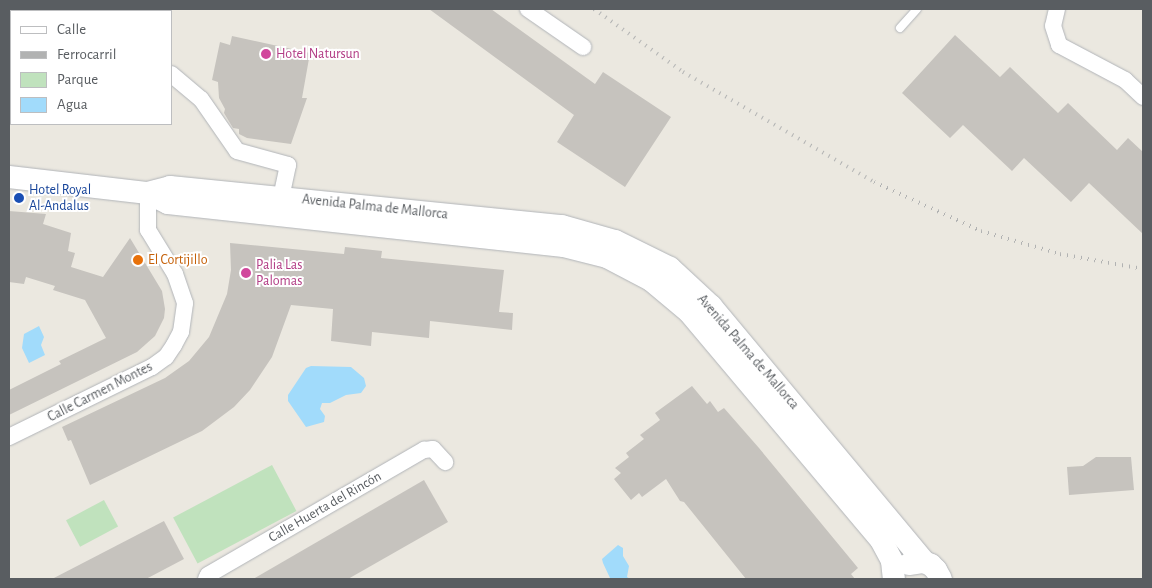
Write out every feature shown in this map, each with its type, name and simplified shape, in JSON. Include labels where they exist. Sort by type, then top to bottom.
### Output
[{"type":"main road","points":[[9,177],[148,193],[170,186],[281,207]]},
{"type":"main road","name":"Avenida Palma de Mallorca","points":[[281,207],[562,226],[615,241],[670,268],[711,306],[924,562],[936,570],[941,579]]},
{"type":"main road","name":"Avenida Palma de Mallorca","points":[[281,207],[564,246],[607,257],[651,280],[690,312],[881,540],[892,561],[895,579]]},
{"type":"main road","points":[[895,579],[908,564],[924,562]]},
{"type":"street","points":[[528,9],[583,47]]},
{"type":"street","points":[[1057,9],[1053,26],[1058,45],[1125,80],[1143,97]]},
{"type":"street","points":[[172,75],[200,99],[237,151],[288,165],[281,207]]},
{"type":"street","name":"Calle Carmen Montes","points":[[9,437],[152,368],[166,357],[174,345],[181,332],[185,302],[175,274],[148,230],[148,193]]},
{"type":"street","name":"Calle Huerta del Rincón","points":[[205,578],[424,450],[433,449],[446,462]]},
{"type":"lane","points":[[900,28],[917,9]]},
{"type":"green space","points":[[272,465],[296,511],[198,563],[173,518]]},
{"type":"green space","points":[[104,500],[118,526],[80,547],[66,520]]},
{"type":"water","points":[[39,326],[44,337],[41,345],[45,355],[29,363],[22,348],[24,334]]},
{"type":"water","points":[[311,366],[351,367],[364,378],[366,386],[361,393],[346,395],[330,403],[322,403],[320,409],[325,416],[324,422],[306,427],[288,401],[288,395],[306,368]]},
{"type":"water","points":[[618,545],[623,548],[623,556],[629,566],[627,577],[630,579],[610,578],[603,563],[602,559]]},
{"type":"building","points":[[429,9],[491,9],[595,84],[603,72],[671,117],[625,187],[557,142],[574,115]]},
{"type":"building","points":[[955,35],[1000,77],[1010,67],[1058,113],[1068,103],[1117,150],[1128,138],[1143,152],[1143,234],[1089,183],[1071,202],[1024,158],[1012,171],[963,125],[950,138],[902,93]]},
{"type":"building","points":[[232,36],[310,53],[302,98],[307,98],[291,144],[247,138],[239,134],[239,129],[233,128],[224,113],[225,109],[219,98],[218,82],[212,80],[220,42],[230,45]]},
{"type":"building","points":[[9,211],[46,214],[43,224],[71,233],[68,251],[75,253],[71,267],[103,277],[130,238],[162,291],[165,309],[164,318],[155,336],[137,352],[9,415],[9,390],[61,364],[59,361],[106,338],[85,300],[53,290],[55,286],[26,277],[24,284],[9,282]]},
{"type":"building","points":[[230,243],[344,254],[345,247],[382,251],[381,258],[504,270],[499,312],[513,313],[512,330],[430,321],[429,338],[372,332],[371,346],[331,341],[333,309],[291,305],[272,357],[250,390],[234,407],[202,431],[90,485],[71,440],[68,441],[62,427],[165,378],[189,361],[209,337],[227,294],[231,270]]},
{"type":"building","points":[[692,386],[707,404],[710,401],[718,412],[724,408],[759,448],[858,568],[851,574],[855,579],[746,579],[684,502],[680,501],[666,479],[642,497],[639,493],[631,500],[614,479],[621,473],[615,468],[629,457],[626,453],[644,439],[640,435],[660,420],[655,413]]},
{"type":"building","points":[[1096,457],[1131,457],[1134,490],[1069,495],[1067,467],[1083,466]]},
{"type":"building","points":[[424,480],[448,522],[348,579],[253,579]]},
{"type":"building","points":[[164,521],[184,559],[146,579],[52,579]]},
{"type":"railway","points":[[594,9],[683,72],[874,182],[981,231],[1060,254],[1143,269]]},
{"type":"place","name":"Hotel Natursun","points":[[266,54]]},
{"type":"place","name":"Hotel Royal Al-Andalus","points":[[19,198]]},
{"type":"place","name":"El Cortijillo","points":[[138,260]]},
{"type":"place","name":"Palia Las Palomas","points":[[246,273]]}]
